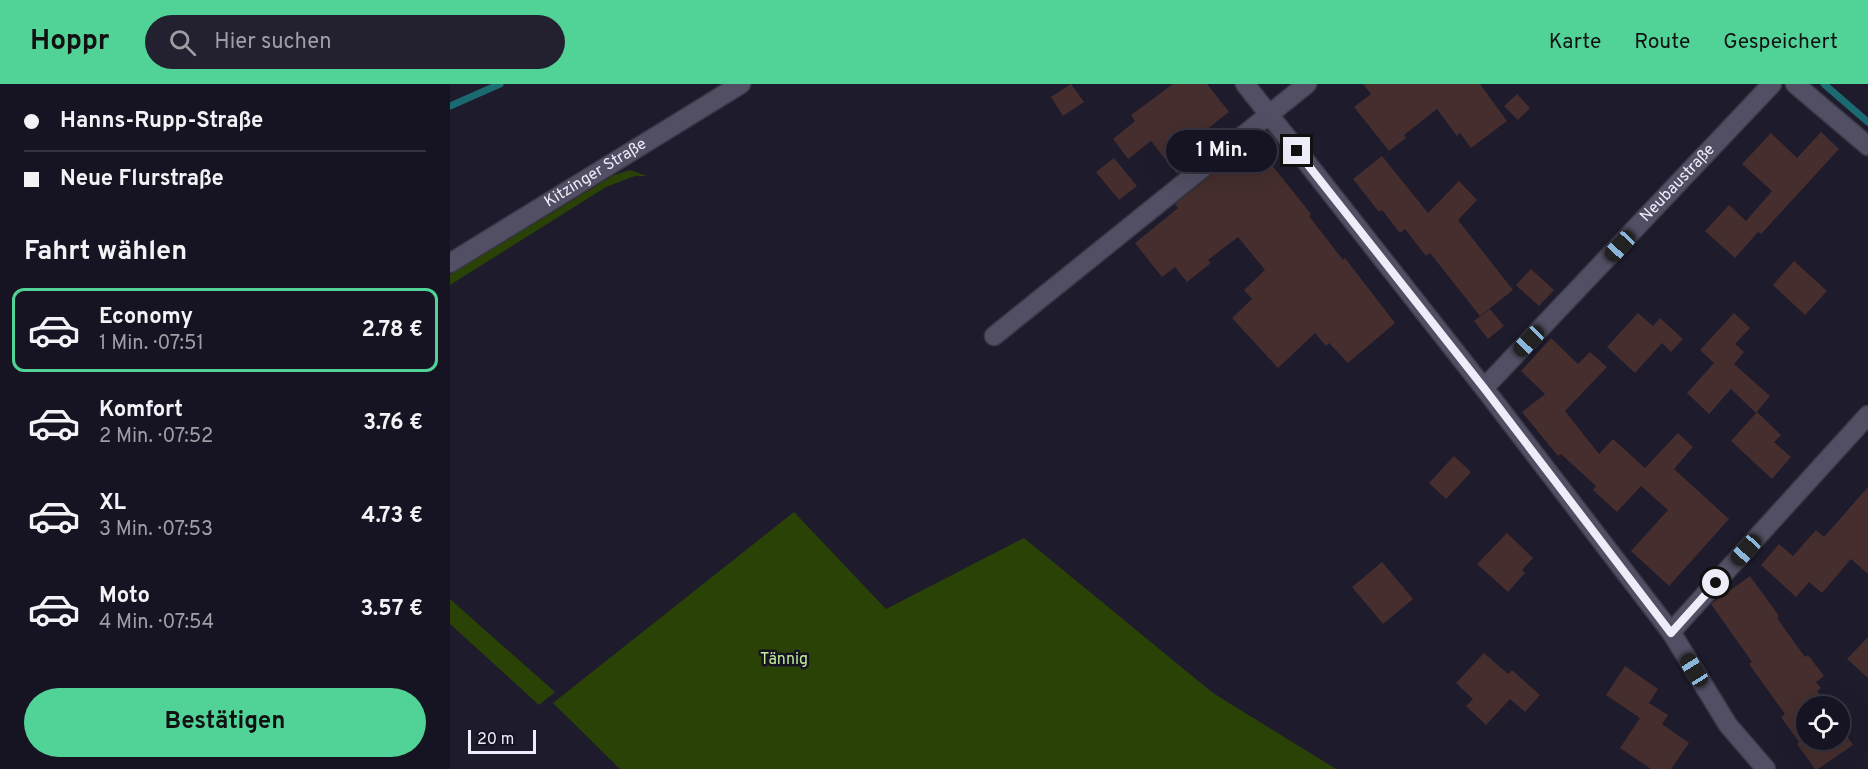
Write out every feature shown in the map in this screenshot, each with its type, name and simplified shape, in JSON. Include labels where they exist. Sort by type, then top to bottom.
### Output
[{"type":"street","name":"Kitzinger Straße","points":[[450,263],[741,84]]},
{"type":"street","points":[[1245,84],[1484,388],[1671,633],[1728,725],[1766,769]]},
{"type":"street","points":[[994,336],[1307,84]]},
{"type":"street","name":"Neubaustraße","points":[[1484,388],[1772,84]]},
{"type":"street","points":[[1795,84],[1868,146]]},
{"type":"street","points":[[1671,633],[1868,415]]},
{"type":"green space","points":[[630,170],[647,176],[635,176],[606,187],[450,285],[450,275],[614,175]]},
{"type":"green space","name":"Tännig","points":[[794,512],[886,609],[1024,538],[1213,693],[1336,769],[620,769],[553,703]]},
{"type":"green space","points":[[450,599],[555,692],[539,705],[450,624]]},
{"type":"building","points":[[1071,84],[1084,102],[1063,116],[1051,97]]},
{"type":"building","points":[[1173,84],[1207,84],[1229,112],[1184,147],[1194,160],[1177,174],[1151,141],[1128,159],[1113,139],[1135,121],[1131,115]]},
{"type":"building","points":[[1363,84],[1480,84],[1507,121],[1471,148],[1460,133],[1457,136],[1437,109],[1404,135],[1406,138],[1389,151],[1354,107],[1371,94]]},
{"type":"building","points":[[1517,94],[1530,108],[1518,120],[1504,106]]},
{"type":"building","points":[[1821,132],[1839,149],[1761,234],[1758,232],[1735,258],[1705,231],[1729,205],[1746,221],[1772,191],[1742,164],[1771,133],[1797,158]]},
{"type":"building","points":[[1255,144],[1311,214],[1309,216],[1343,260],[1345,258],[1395,323],[1348,363],[1329,343],[1326,346],[1315,333],[1278,368],[1232,318],[1252,299],[1244,290],[1265,270],[1238,237],[1208,260],[1211,263],[1187,282],[1175,267],[1162,277],[1135,243],[1178,208],[1175,204]]},
{"type":"building","points":[[1382,156],[1428,213],[1459,181],[1477,200],[1458,220],[1513,290],[1480,316],[1430,253],[1426,256],[1405,229],[1400,233],[1382,210],[1379,212],[1353,179]]},
{"type":"building","points":[[1114,158],[1137,186],[1119,200],[1096,172]]},
{"type":"building","points":[[1794,261],[1827,291],[1805,315],[1773,285]]},
{"type":"building","points":[[1531,269],[1554,290],[1539,306],[1516,285]]},
{"type":"building","points":[[1490,309],[1504,326],[1488,339],[1474,321]]},
{"type":"building","points":[[1638,313],[1653,326],[1660,318],[1683,339],[1671,352],[1662,343],[1635,373],[1607,347]]},
{"type":"building","points":[[1734,313],[1750,328],[1735,344],[1744,352],[1734,364],[1770,396],[1756,413],[1731,389],[1709,414],[1687,393],[1714,363],[1700,350]]},
{"type":"building","points":[[1551,338],[1578,364],[1590,352],[1607,367],[1565,411],[1599,454],[1613,439],[1645,468],[1678,433],[1693,447],[1674,469],[1729,519],[1669,586],[1631,551],[1668,510],[1641,486],[1617,512],[1593,490],[1596,486],[1561,454],[1558,456],[1522,412],[1545,394],[1521,371]]},
{"type":"building","points":[[1757,412],[1781,435],[1774,442],[1791,457],[1772,479],[1731,441]]},
{"type":"building","points":[[1454,456],[1471,472],[1446,499],[1429,483]]},
{"type":"building","points":[[1868,487],[1868,574],[1851,559],[1822,593],[1809,582],[1796,597],[1761,565],[1779,544],[1793,556],[1816,530],[1824,537]]},
{"type":"building","points":[[1507,533],[1533,558],[1522,570],[1525,573],[1508,592],[1477,564]]},
{"type":"building","points":[[1382,562],[1413,599],[1383,624],[1352,587]]},
{"type":"building","points":[[1750,576],[1805,657],[1808,655],[1824,676],[1816,682],[1821,688],[1817,691],[1821,696],[1796,696],[1796,738],[1781,717],[1785,714],[1749,664],[1752,662],[1711,604]]},
{"type":"building","points":[[1868,637],[1868,678],[1847,659]]},
{"type":"building","points":[[1484,653],[1508,674],[1512,670],[1540,695],[1525,712],[1510,699],[1486,725],[1466,706],[1473,699],[1456,683]]},
{"type":"building","points":[[1625,666],[1658,689],[1649,703],[1668,715],[1662,724],[1689,743],[1671,769],[1651,769],[1620,748],[1640,718],[1606,695]]},
{"type":"building","points":[[1801,750],[1846,750],[1818,769],[1815,769]]},
{"type":"waterway","points":[[450,106],[500,84]]},
{"type":"waterway","points":[[1824,84],[1868,122]]},
{"type":"route","points":[[1297,151],[1484,388],[1671,633],[1716,583]]}]
